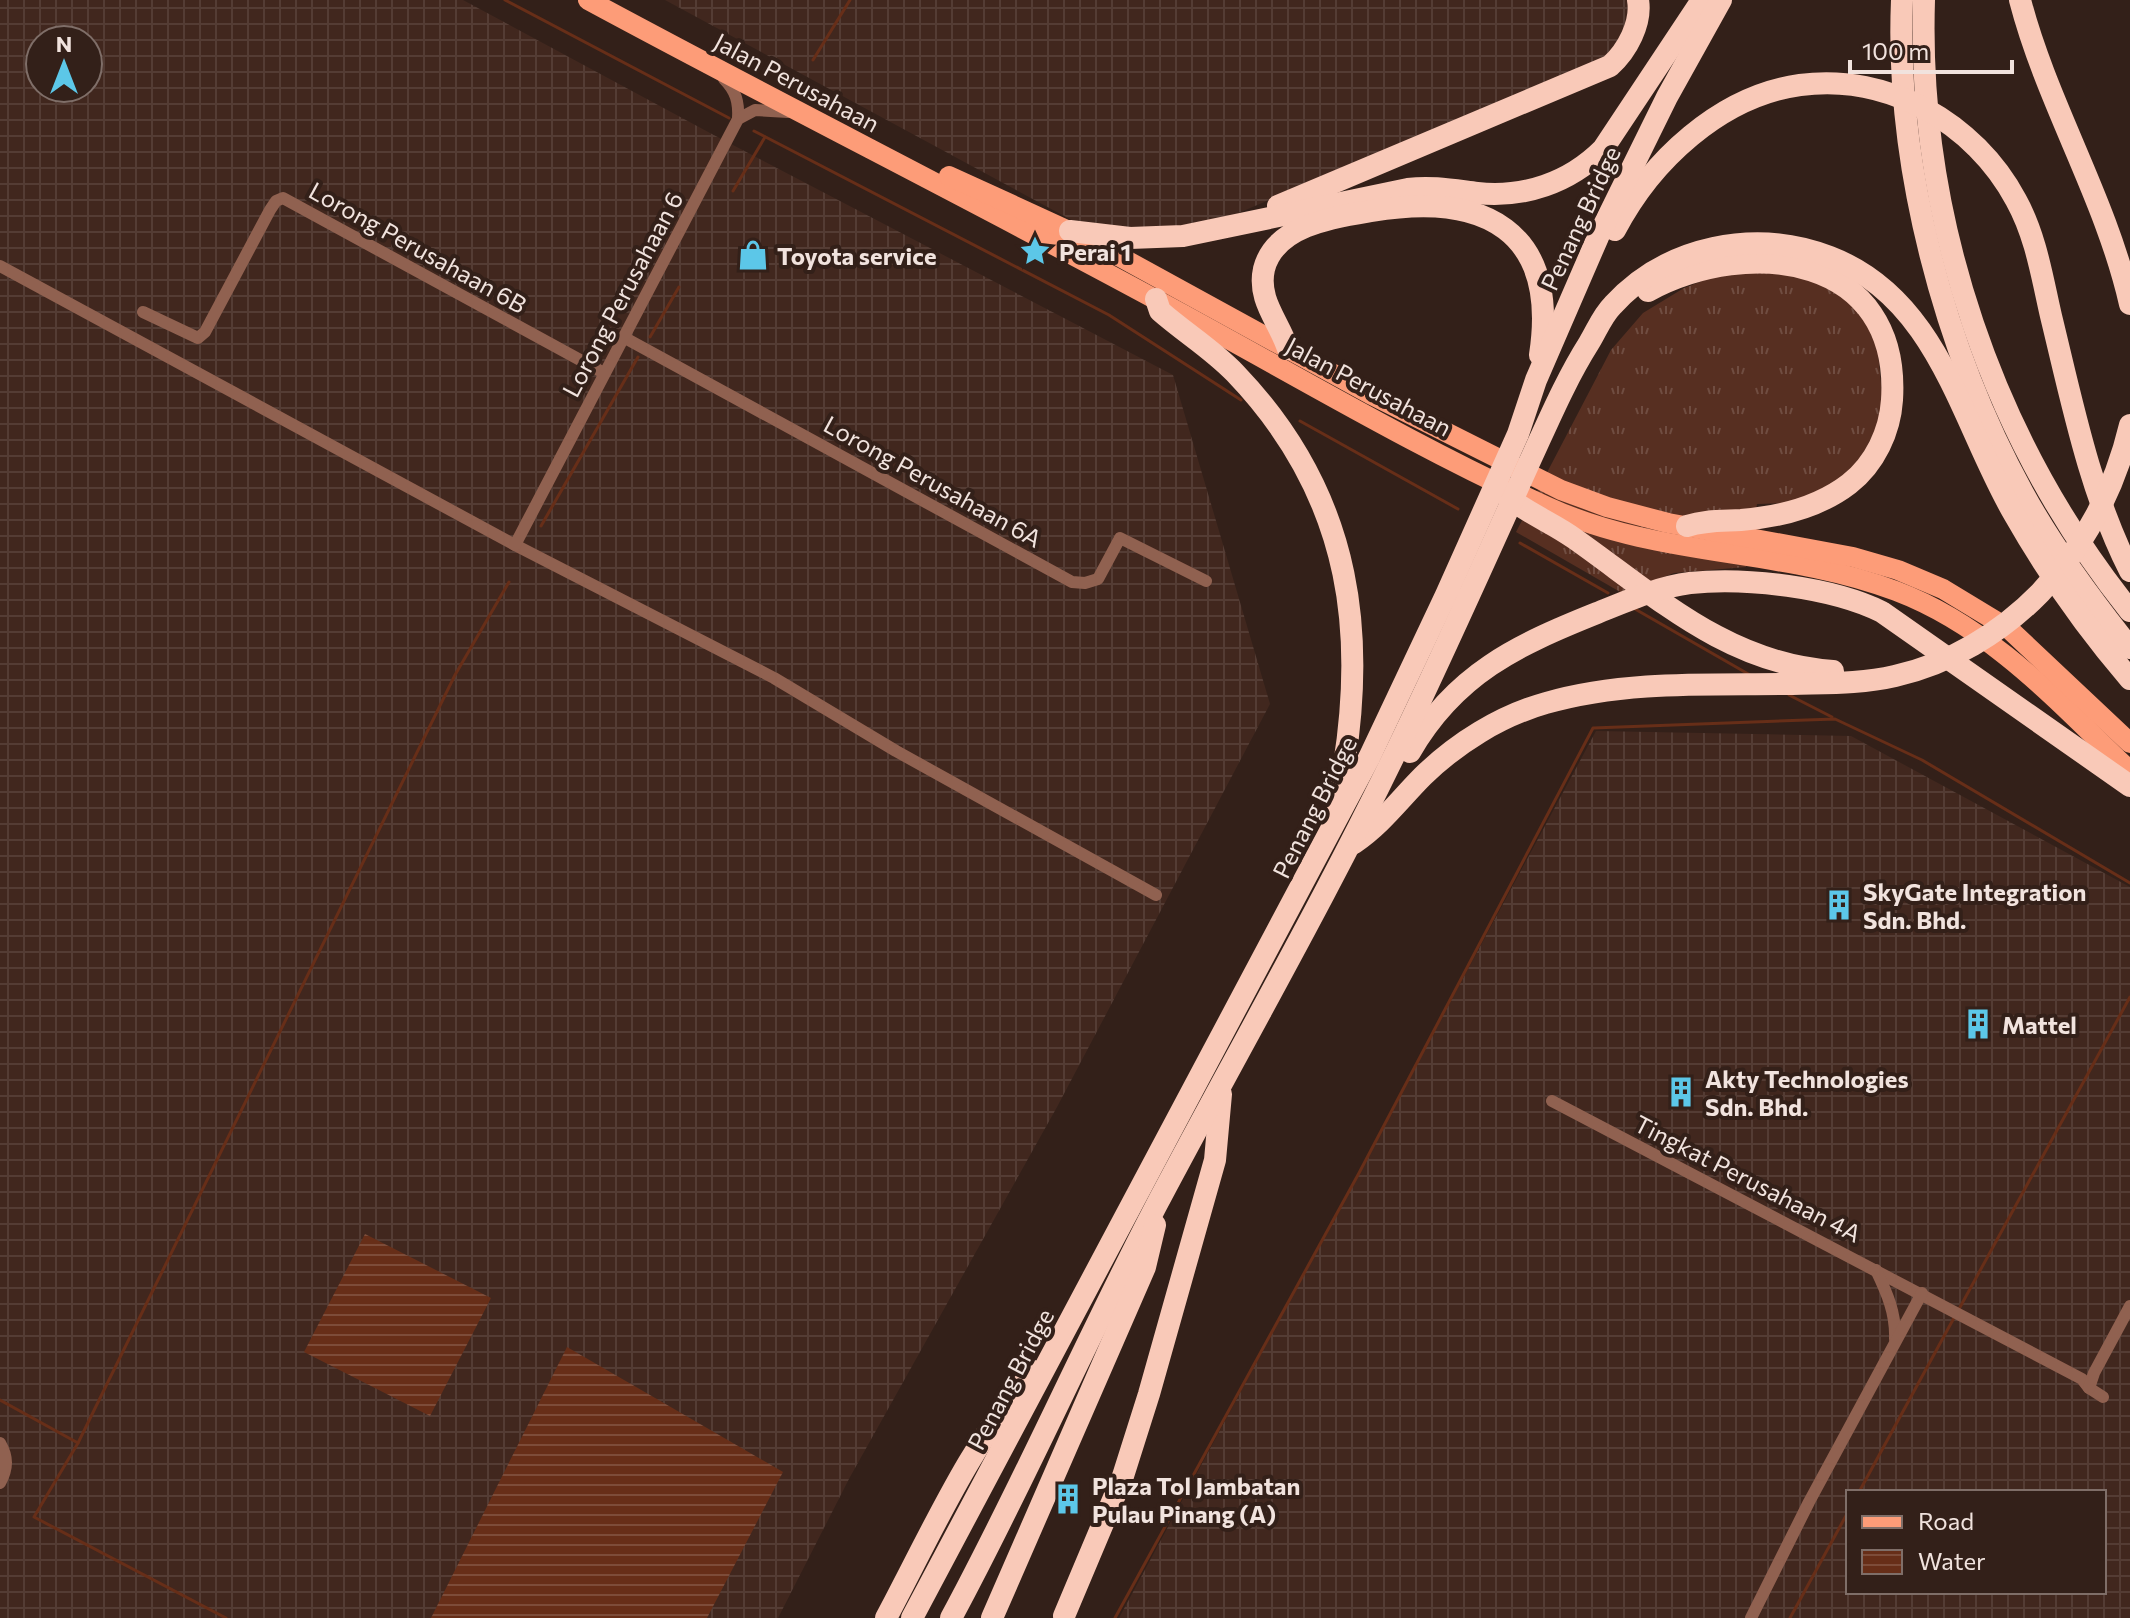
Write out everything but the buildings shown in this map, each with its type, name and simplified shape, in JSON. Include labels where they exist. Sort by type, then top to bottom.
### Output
[{"type":"highway","points":[[1241,224],[1258,214],[1610,66],[1619,59],[1632,35],[1637,21],[1638,0]]},
{"type":"highway","points":[[1070,231],[1149,239],[1183,236],[1408,189],[1434,187],[1499,194],[1551,184],[1583,166],[1603,149],[1702,0]]},
{"type":"highway","name":"Penang Bridge","points":[[951,1618],[1080,1356],[1221,1084],[1339,839],[1518,434],[1536,380],[1576,287],[1667,97],[1721,0]]},
{"type":"highway","points":[[1902,0],[1904,91],[1917,186],[1931,255],[1960,352],[1988,423],[2022,492],[2064,559],[2130,648]]},
{"type":"highway","points":[[1924,0],[1924,64],[1932,153],[1951,246],[1979,342],[2014,426],[2045,487],[2087,553],[2130,611]]},
{"type":"highway","points":[[2020,0],[2034,44],[2115,251],[2130,304]]},
{"type":"highway","points":[[1576,287],[1648,180],[1672,152],[1697,131],[1753,98],[1790,86],[1820,83],[1868,87],[1922,106],[1957,130],[1999,171],[2025,217],[2101,503],[2130,571]]},
{"type":"highway","points":[[1294,352],[1268,309],[1263,283],[1267,261],[1285,238],[1307,227],[1365,212],[1405,206],[1449,206],[1472,211],[1498,224],[1515,239],[1530,259],[1539,285],[1543,313],[1536,380]]},
{"type":"highway","name":"Penang Bridge","points":[[912,1618],[1061,1340],[1339,839],[1386,772],[1479,577],[1564,386],[1609,309],[1646,277],[1672,262],[1719,245],[1759,243],[1800,248],[1837,260],[1864,275],[1906,311],[1928,338],[2014,514],[2068,597],[2130,679]]},
{"type":"highway","points":[[1593,338],[1649,291],[1675,278],[1711,266],[1760,261],[1788,263],[1818,272],[1854,295],[1875,320],[1890,359],[1892,397],[1886,433],[1867,468],[1848,485],[1816,503],[1770,517],[1707,521],[1687,526]]},
{"type":"highway","points":[[1156,299],[1160,311],[1224,362],[1271,413],[1304,463],[1332,531],[1350,609],[1353,690],[1339,839],[1370,832],[1439,761],[1474,736],[1508,717],[1543,704],[1610,690],[1864,681],[1914,671],[1982,640],[2034,599],[2069,559],[2100,511],[2118,469],[2130,425]]},
{"type":"highway","points":[[1488,478],[1507,497],[1571,536],[1694,624],[1730,645],[1781,664],[1845,673],[1864,681]]},
{"type":"highway","points":[[1386,772],[1404,763],[1424,728],[1457,691],[1491,663],[1516,648],[1657,591],[1688,583],[1733,582],[1839,596],[1882,612],[2130,786]]},
{"type":"highway","points":[[1064,1616],[1119,1488],[1149,1394],[1215,1160],[1221,1084]]},
{"type":"highway","name":"Penang Bridge","points":[[992,1618],[1145,1267],[1159,1200]]},
{"type":"highway","points":[[886,1618],[944,1508],[996,1419],[1061,1340]]},
{"type":"highway","points":[[962,1618],[968,1586]]},
{"type":"main road","name":"Jalan Perusahaan","points":[[588,0],[1156,299],[1294,376],[1558,512],[1652,541],[1747,547],[1876,563],[1943,589],[2009,629],[2130,743]]},
{"type":"main road","name":"Jalan Perusahaan","points":[[612,0],[920,162],[1070,231],[1538,480],[1607,507],[1687,526],[1747,547],[1895,590],[1954,618],[2016,663],[2130,771]]},
{"type":"street","points":[[710,66],[733,88],[738,119],[755,110],[798,113]]},
{"type":"street","name":"Lorong Perusahaan 6","points":[[515,545],[738,119]]},
{"type":"street","name":"Lorong Perusahaan 6B","points":[[143,312],[198,338],[205,332],[270,210],[276,201],[283,198],[604,373]]},
{"type":"street","points":[[0,266],[515,545],[774,678],[896,751],[1156,895]]},
{"type":"street","name":"Lorong Perusahaan 6A","points":[[625,338],[1072,582],[1085,583],[1098,579],[1120,538],[1206,581]]},
{"type":"street","name":"Tingkat Perusahaan 4A","points":[[1552,1101],[1944,1304],[2082,1379],[2103,1397]]},
{"type":"street","points":[[1875,1268],[1896,1322],[1895,1339],[1887,1356]]},
{"type":"street","points":[[1751,1618],[1790,1538],[1922,1293]]},
{"type":"street","points":[[2089,1388],[2130,1306]]},
{"type":"street","points":[[0,1443],[7,1455],[6,1473],[0,1483]]},
{"type":"shaded area","name":"Perai 1","points":[[0,0],[463,0],[1173,375],[1270,704],[1057,1107],[850,1477],[778,1618],[0,1618]]},
{"type":"shaded area","points":[[665,0],[1640,0],[1611,55],[1229,217],[1155,231],[1079,224]]},
{"type":"shaded area","points":[[1596,731],[1851,736],[2130,887],[2130,1618],[1119,1618]]},
{"type":"green space","points":[[1789,266],[1840,289],[1876,332],[1884,414],[1858,463],[1837,482],[1812,496],[1785,503],[1757,504],[1746,567],[1674,573],[1622,593],[1516,532],[1611,350],[1643,313],[1684,288],[1733,269]]},
{"type":"water","points":[[365,1234],[491,1298],[430,1416],[304,1352]]},
{"type":"water","points":[[567,1347],[783,1472],[707,1618],[431,1618]]},
{"type":"waterway","points":[[505,0],[729,118]]},
{"type":"waterway","points":[[813,60],[850,0]]},
{"type":"waterway","points":[[754,131],[1109,315],[1241,400]]},
{"type":"waterway","points":[[733,191],[765,137]]},
{"type":"waterway","points":[[650,337],[679,287]]},
{"type":"waterway","points":[[541,526],[638,357]]},
{"type":"waterway","points":[[1300,421],[1458,509]]},
{"type":"waterway","points":[[1520,543],[1608,593]]},
{"type":"waterway","points":[[78,1443],[455,675],[509,582]]},
{"type":"waterway","points":[[1635,609],[1750,675]]},
{"type":"waterway","points":[[1789,695],[1832,717]]},
{"type":"waterway","points":[[1115,1618],[1359,1173],[1593,728],[1835,719],[1922,760],[2130,883]]},
{"type":"waterway","points":[[1959,1309],[2130,997]]},
{"type":"waterway","points":[[1860,1490],[1955,1316]]},
{"type":"waterway","points":[[0,1400],[78,1443],[34,1517],[226,1618]]},
{"type":"waterway","points":[[1790,1618],[1846,1516]]},
{"type":"place","name":"Perai 1","points":[[1035,251]]},
{"type":"place","name":"Toyota service","points":[[753,255]]},
{"type":"place","name":"SkyGate Integration Sdn. Bhd.","points":[[1839,905]]},
{"type":"place","name":"Mattel","points":[[1978,1024]]},
{"type":"place","name":"Akty Technologies Sdn. Bhd.","points":[[1681,1092]]},
{"type":"place","name":"Plaza Tol Jambatan Pulau Pinang (A)","points":[[1068,1499]]}]
